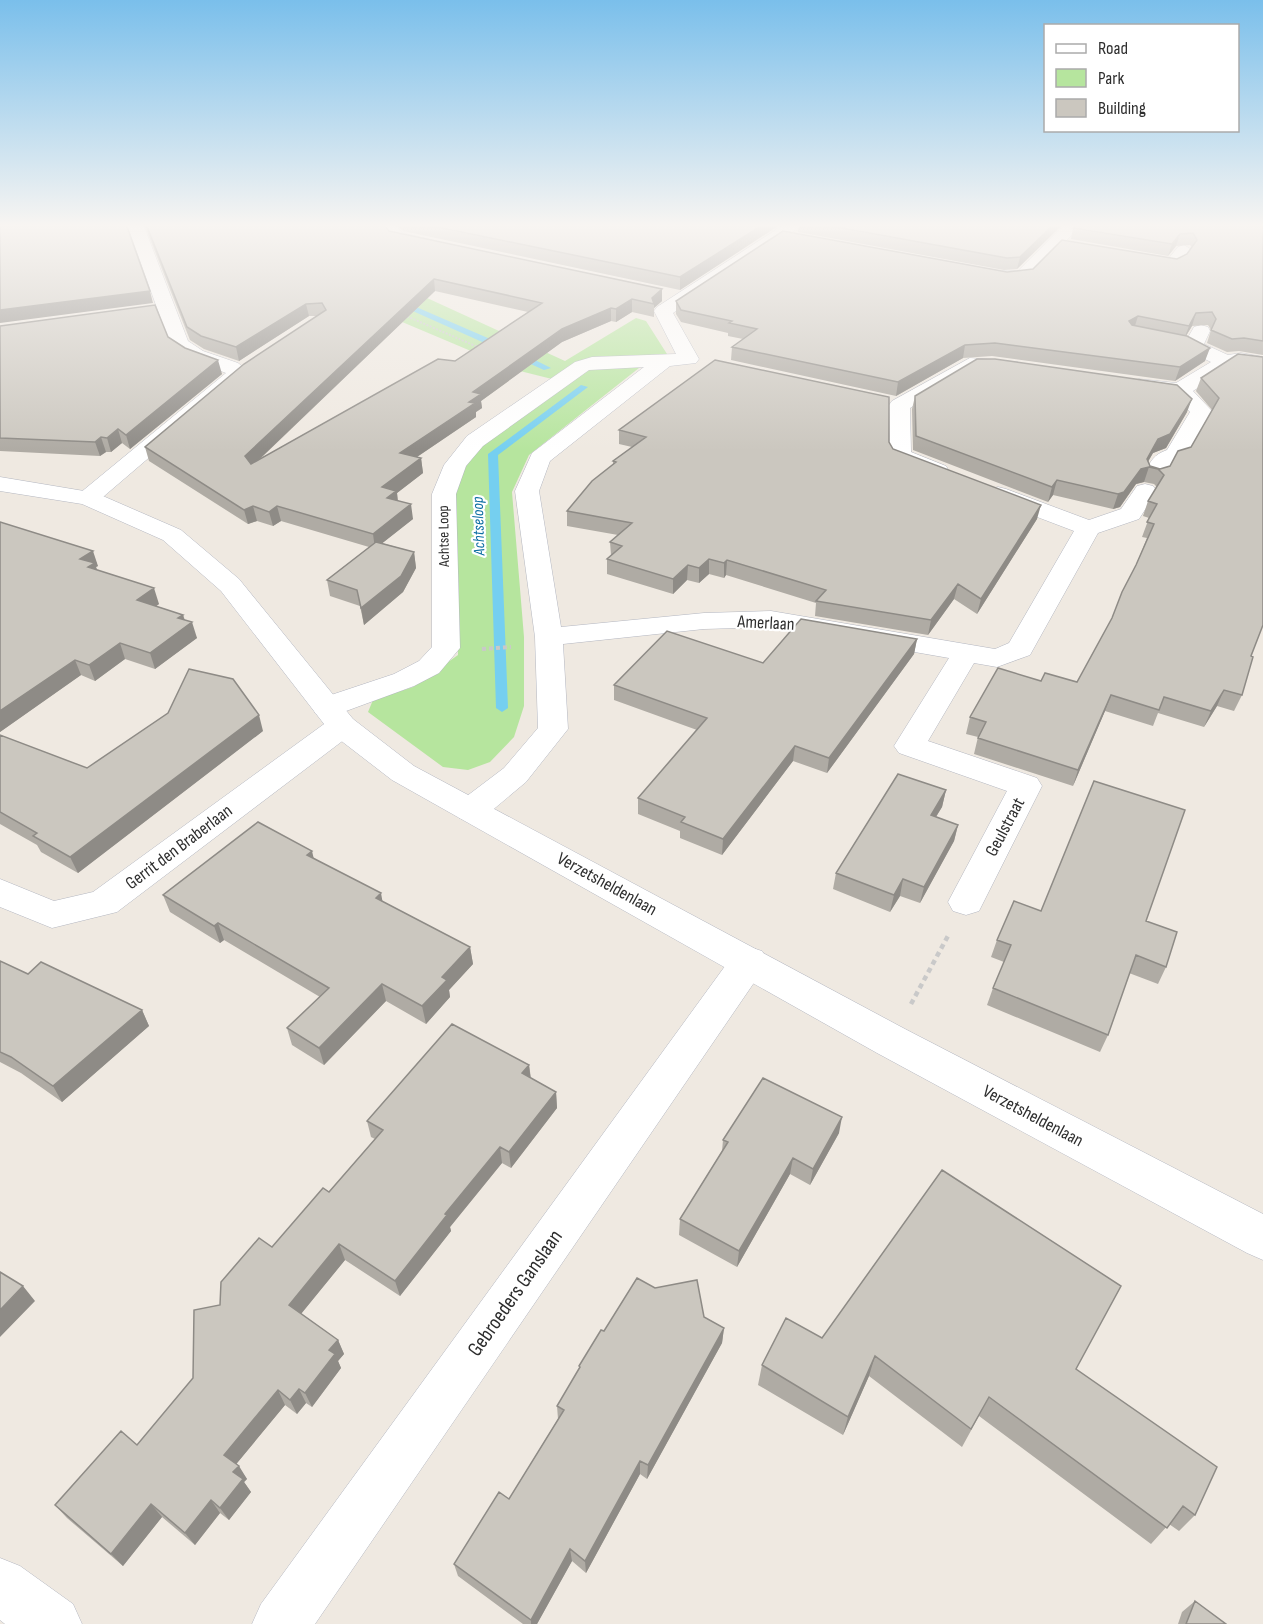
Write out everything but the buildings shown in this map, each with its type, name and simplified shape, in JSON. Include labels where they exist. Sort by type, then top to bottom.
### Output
[{"type":"street","points":[[164,300],[180,344],[196,355],[239,372]]},
{"type":"street","points":[[679,300],[663,311],[689,359]]},
{"type":"street","points":[[145,312],[168,309]]},
{"type":"street","points":[[1201,331],[1193,346],[1226,361]]},
{"type":"street","name":"Achtse Loop","points":[[334,716],[429,667],[446,648],[444,494],[455,465],[475,441],[582,366],[592,363],[689,359],[713,364]]},
{"type":"street","points":[[1180,390],[1226,361],[1241,359],[1263,363]]},
{"type":"street","points":[[88,498],[239,372],[258,360]]},
{"type":"street","points":[[471,810],[515,776],[553,729],[549,637],[527,491],[540,458],[664,360]]},
{"type":"street","points":[[1028,369],[992,364],[970,364],[887,403],[900,456],[1088,528],[1130,514],[1162,459],[1176,455],[1201,411],[1180,390],[1119,382]]},
{"type":"street","name":"Verzetsheldenlaan","points":[[0,484],[88,498],[172,535],[230,585],[334,716],[403,773],[891,1041],[1263,1238]]},
{"type":"street","name":"Amerlaan","points":[[549,637],[704,621],[771,619],[998,658],[1020,649],[1088,528]]},
{"type":"street","name":"Geulstraat","points":[[966,653],[910,747],[1026,786],[966,902]]},
{"type":"street","name":"Gerrit den Braberlaan","points":[[0,892],[52,915],[104,903],[334,716]]},
{"type":"street","name":"Gebroeders Ganslaan","points":[[281,1624],[749,961]]},
{"type":"street","points":[[0,1586],[53,1624]]},
{"type":"path","points":[[402,314],[483,350]]},
{"type":"path","points":[[474,650],[516,646]]},
{"type":"path","points":[[891,1041],[966,902]]},
{"type":"green space","points":[[382,300],[431,300],[565,361],[636,318],[646,321],[667,354],[587,360],[552,379],[516,370],[369,308]]},
{"type":"green space","points":[[644,364],[529,455],[512,492],[524,637],[524,706],[514,737],[490,762],[468,770],[443,767],[368,712],[373,700],[413,687],[458,655],[455,493],[467,464],[485,442],[589,368]]},
{"type":"waterway","name":"Achtseloop","points":[[400,302],[501,347]]},
{"type":"waterway","name":"Achtseloop","points":[[518,355],[547,368]]},
{"type":"waterway","name":"Achtseloop","points":[[502,708],[493,454],[584,387]]}]
